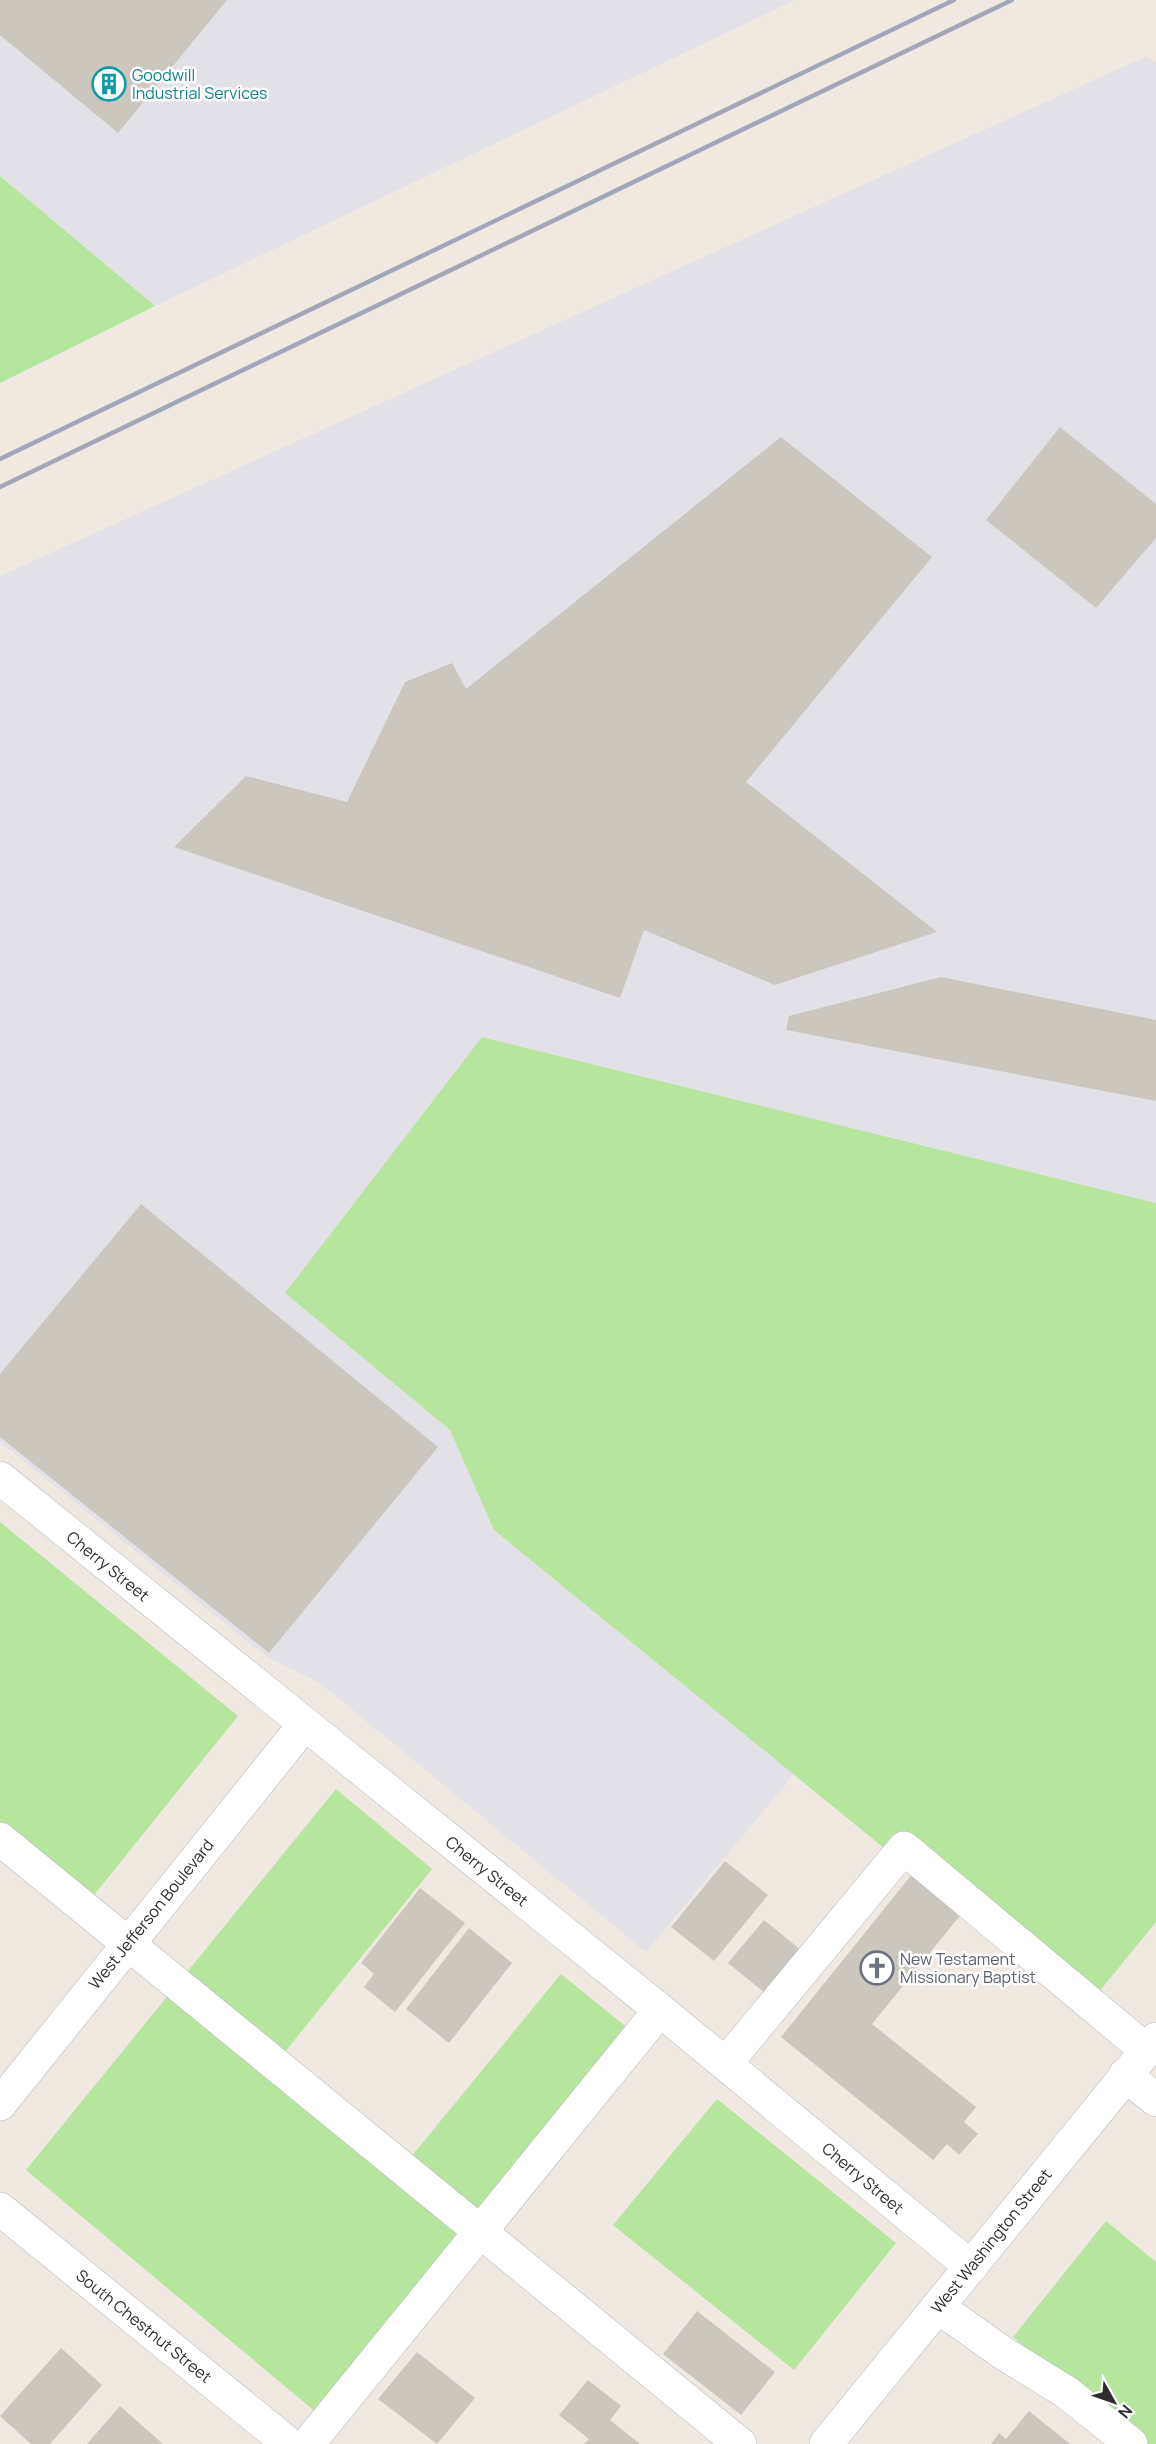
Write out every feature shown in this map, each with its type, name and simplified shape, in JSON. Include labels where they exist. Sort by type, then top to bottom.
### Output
[{"type":"street","name":"Cherry Street","points":[[0,1478],[303,1725],[726,2063],[971,2267]]},
{"type":"street","name":"West Jefferson Boulevard","points":[[0,2104],[303,1725]]},
{"type":"street","points":[[0,1839],[740,2444]]},
{"type":"street","points":[[726,2063],[904,1848],[1151,2044]]},
{"type":"street","points":[[308,2444],[660,2010]]},
{"type":"street","name":"West Washington Street","points":[[826,2444],[1151,2044]]},
{"type":"street","points":[[1125,2075],[1156,2100]]},
{"type":"street","name":"South Chestnut Street","points":[[0,2209],[289,2444]]},
{"type":"street","points":[[938,2307],[1003,2353],[1066,2392],[1131,2444]]},
{"type":"shaded area","points":[[0,0],[795,0],[155,306],[0,176]]},
{"type":"shaded area","points":[[1147,56],[1156,63],[1156,1203],[482,1037],[285,1293],[450,1430],[494,1530],[795,1773],[646,1952],[320,1683],[267,1657],[0,1442],[0,576]]},
{"type":"green space","points":[[0,176],[155,306],[0,383]]},
{"type":"green space","points":[[482,1037],[1156,1203],[1156,1922],[1098,1993],[890,1853],[494,1530],[450,1430],[285,1293]]},
{"type":"green space","points":[[0,1522],[238,1716],[90,1900],[0,1853]]},
{"type":"green space","points":[[336,1789],[432,1869],[284,2053],[411,2157],[561,1974],[630,2030],[317,2413],[26,2170]]},
{"type":"green space","points":[[717,2099],[896,2243],[794,2370],[613,2225]]},
{"type":"green space","points":[[1106,2221],[1156,2262],[1156,2444],[1147,2444],[1013,2337]]},
{"type":"building","name":"Goodwill Industrial Services","points":[[0,0],[227,0],[118,133],[0,35]]},
{"type":"building","points":[[1060,427],[1156,504],[1156,538],[1096,608],[986,520]]},
{"type":"building","points":[[781,437],[932,557],[746,782],[937,932],[775,985],[644,930],[620,998],[174,847],[246,776],[347,802],[405,682],[452,663],[466,689]]},
{"type":"building","points":[[941,977],[1156,1020],[1156,1101],[786,1030],[789,1016]]},
{"type":"building","points":[[141,1204],[438,1447],[269,1653],[0,1437],[0,1374]]},
{"type":"building","points":[[725,1861],[768,1895],[714,1961],[671,1927]]},
{"type":"building","name":"New Testament Missionary Baptist","points":[[913,1873],[963,1912],[872,2024],[976,2107],[964,2122],[978,2134],[959,2155],[947,2144],[933,2160],[781,2037]]},
{"type":"building","points":[[420,1888],[465,1923],[395,2012],[364,1987],[374,1974],[361,1963]]},
{"type":"building","points":[[764,1920],[806,1954],[771,1998],[728,1963]]},
{"type":"building","points":[[469,1928],[512,1963],[449,2043],[406,2009]]},
{"type":"building","points":[[697,2311],[775,2372],[741,2415],[663,2354]]},
{"type":"building","points":[[61,2348],[102,2385],[50,2444],[31,2444],[0,2416]]},
{"type":"building","points":[[417,2352],[475,2398],[437,2444],[378,2399]]},
{"type":"building","points":[[588,2380],[621,2406],[610,2420],[640,2444],[584,2444],[589,2439],[559,2415]]},
{"type":"building","points":[[120,2406],[163,2444],[87,2444]]},
{"type":"building","points":[[1029,2411],[1070,2444],[991,2444],[999,2433],[1006,2439]]},
{"type":"railway","points":[[0,459],[954,0]]},
{"type":"railway","points":[[0,487],[1012,0]]},
{"type":"place","name":"Goodwill Industrial Services","points":[[109,84]]},
{"type":"place","name":"New Testament Missionary Baptist","points":[[877,1968]]}]
